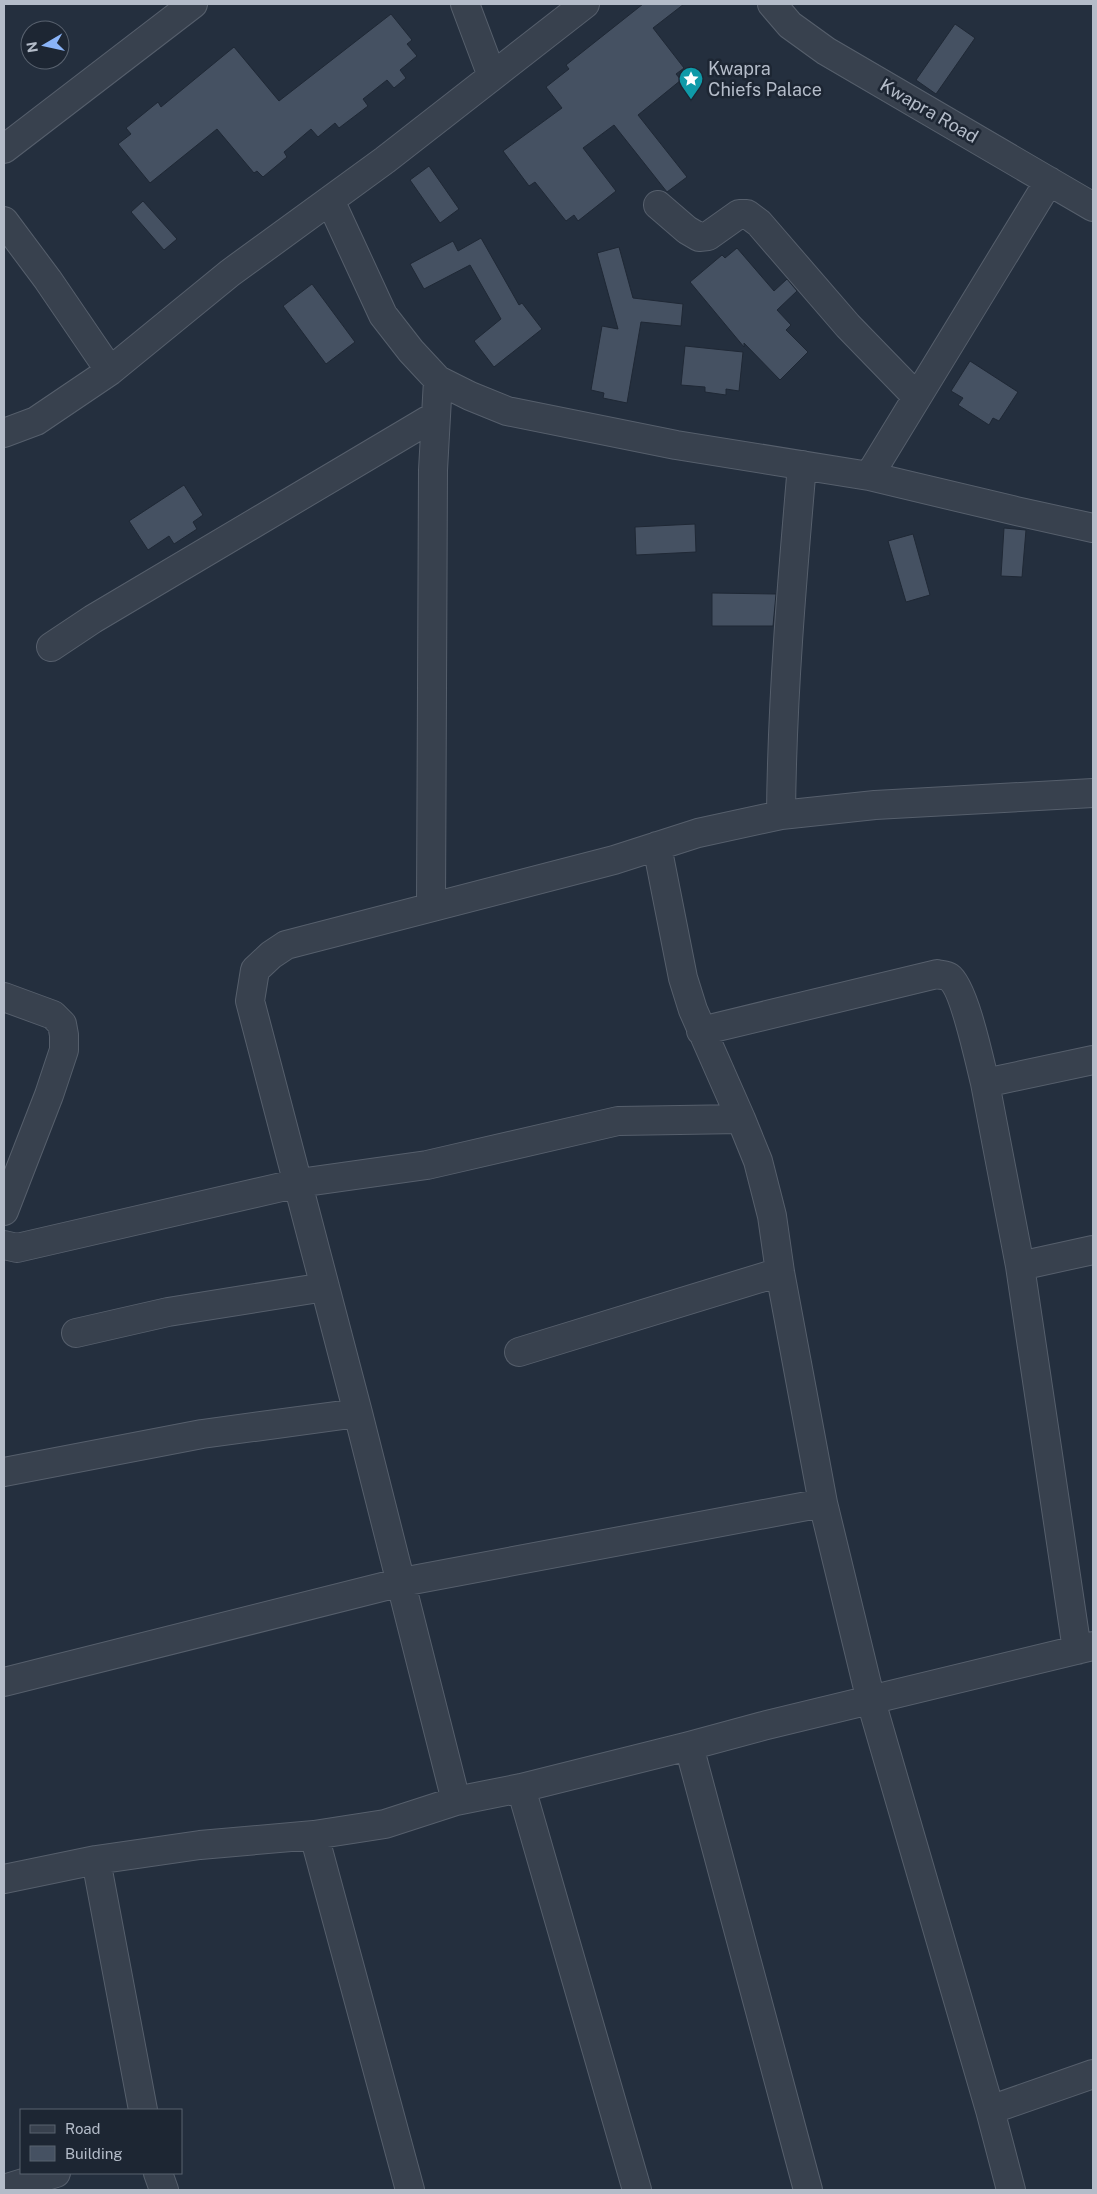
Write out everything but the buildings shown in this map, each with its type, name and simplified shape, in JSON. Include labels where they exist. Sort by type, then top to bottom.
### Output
[{"type":"street","points":[[4,149],[193,4]]},
{"type":"street","points":[[465,4],[492,76]]},
{"type":"street","points":[[4,434],[36,421],[110,371],[230,273],[330,200],[586,4]]},
{"type":"street","name":"Kwapra Road","points":[[772,4],[790,25],[826,51],[1093,207]]},
{"type":"street","points":[[869,476],[916,396],[1049,181]]},
{"type":"street","points":[[330,200],[383,316],[411,351],[438,380],[470,396],[507,410],[676,445],[869,476],[1093,528]]},
{"type":"street","points":[[658,205],[687,230],[700,237],[708,236],[739,214],[747,214],[759,223],[848,326],[916,396]]},
{"type":"street","points":[[4,221],[48,280],[110,371]]},
{"type":"street","points":[[431,906],[433,480],[438,380]]},
{"type":"street","points":[[51,647],[93,619],[436,416]]},
{"type":"street","points":[[781,814],[789,625],[802,465]]},
{"type":"street","points":[[456,1801],[402,1582],[250,1001],[255,970],[271,955],[286,945],[614,860],[698,833],[781,814],[875,805],[1093,793]]},
{"type":"street","points":[[657,846],[683,978],[701,1031],[741,1118],[758,1161],[772,1216],[780,1272],[823,1503],[871,1701],[990,2110],[1011,2190]]},
{"type":"street","points":[[4,1879],[96,1860],[200,1845],[314,1835],[385,1824],[456,1801],[521,1788],[764,1726],[1085,1648],[1020,1266],[985,1083],[970,1023],[957,987],[949,977],[937,974],[701,1031]]},
{"type":"street","points":[[4,997],[53,1015],[62,1024],[64,1050],[49,1095],[4,1211]]},
{"type":"street","points":[[985,1083],[1093,1060]]},
{"type":"street","points":[[4,1245],[17,1248],[299,1183],[427,1165],[618,1121],[741,1118]]},
{"type":"street","points":[[1020,1266],[1093,1250]]},
{"type":"street","points":[[519,1352],[780,1272]]},
{"type":"street","points":[[76,1333],[168,1312],[325,1288]]},
{"type":"street","points":[[4,1472],[202,1434],[358,1413]]},
{"type":"street","points":[[4,1682],[402,1582],[823,1503]]},
{"type":"street","points":[[689,1746],[808,2190]]},
{"type":"street","points":[[521,1788],[637,2190]]},
{"type":"street","points":[[314,1835],[410,2190]]},
{"type":"street","points":[[96,1860],[143,2109]]},
{"type":"street","points":[[990,2110],[1093,2074]]},
{"type":"street","points":[[4,2189],[53,2174]]},
{"type":"street","points":[[158,2174],[164,2190]]},
{"type":"place","name":"Kwapra Chiefs Palace","points":[[691,100]]}]
